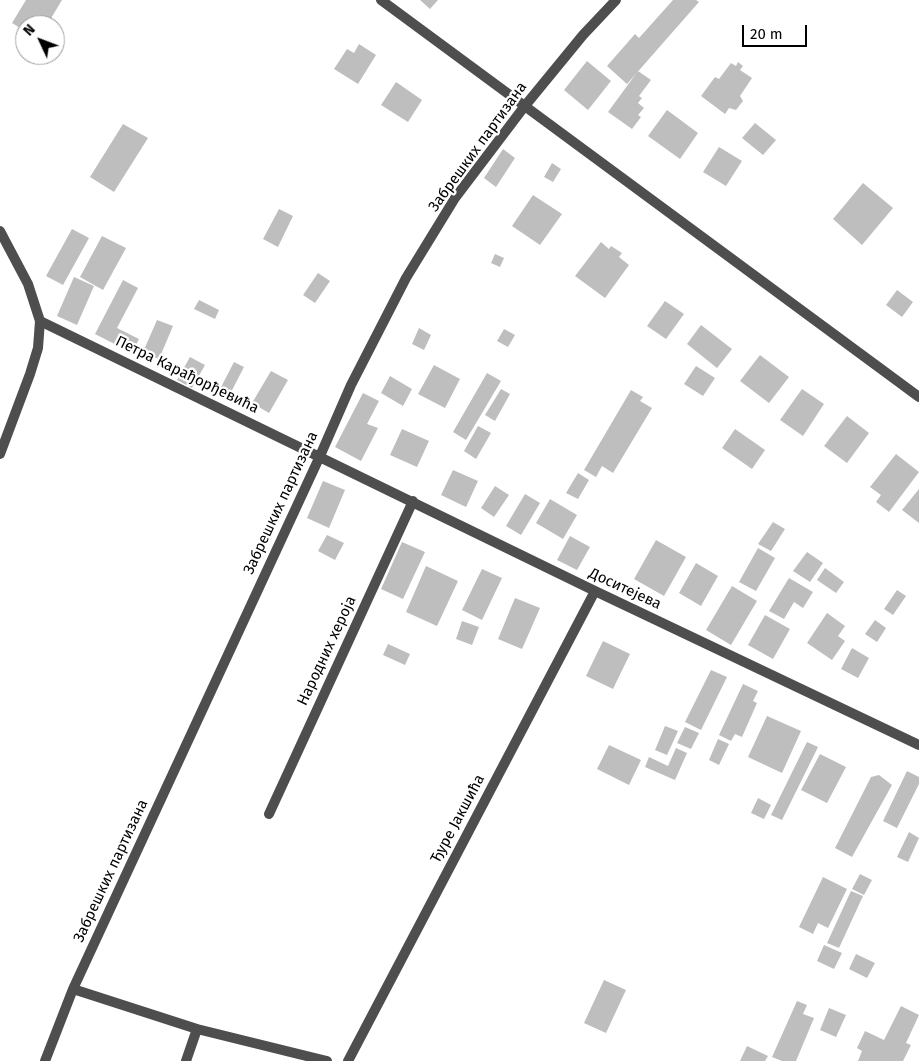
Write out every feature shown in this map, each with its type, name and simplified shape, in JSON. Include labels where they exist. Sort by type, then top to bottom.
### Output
[{"type":"street","points":[[381,0],[919,397]]},
{"type":"street","name":"Забрешких партизана","points":[[45,1061],[72,989],[320,456],[351,385],[406,278],[455,198],[524,107],[583,35],[616,0]]},
{"type":"street","points":[[0,231],[28,284],[40,321],[38,348],[0,454]]},
{"type":"street","name":"Петра Карађорђевића","points":[[40,321],[320,456]]},
{"type":"street","name":"Доситејева","points":[[320,456],[595,591],[919,745]]},
{"type":"street","name":"Народних хероја","points":[[269,814],[413,501]]},
{"type":"street","name":"Ђуре Јакшића","points":[[348,1061],[595,591]]},
{"type":"street","points":[[72,989],[197,1029],[327,1061]]},
{"type":"street","points":[[186,1061],[197,1029]]},
{"type":"building","points":[[26,0],[62,0],[53,15],[17,15]]},
{"type":"building","points":[[420,0],[438,0],[430,9]]},
{"type":"building","points":[[673,0],[696,0],[699,2],[627,84],[607,66],[635,34],[639,38]]},
{"type":"building","points":[[359,44],[376,55],[358,84],[334,69],[347,49],[354,53]]},
{"type":"building","points":[[587,61],[611,81],[588,110],[564,90]]},
{"type":"building","points":[[738,62],[743,66],[740,70],[752,78],[740,96],[743,101],[736,110],[729,108],[725,114],[701,96],[715,77],[719,79],[731,63],[736,66]]},
{"type":"building","points":[[638,71],[651,80],[639,96],[642,98],[638,103],[644,108],[638,115],[641,117],[632,129],[608,112]]},
{"type":"building","points":[[396,82],[422,100],[408,122],[381,105]]},
{"type":"building","points":[[667,110],[698,133],[680,159],[648,136]]},
{"type":"building","points":[[755,123],[776,140],[763,155],[742,138]]},
{"type":"building","points":[[123,124],[148,138],[114,192],[90,177]]},
{"type":"building","points":[[719,147],[742,161],[726,186],[703,172]]},
{"type":"building","points":[[503,149],[515,158],[496,187],[484,178]]},
{"type":"building","points":[[552,163],[561,169],[553,182],[544,177]]},
{"type":"building","points":[[863,183],[893,208],[862,245],[833,219]]},
{"type":"building","points":[[533,195],[562,214],[540,245],[512,226]]},
{"type":"building","points":[[279,209],[293,216],[278,247],[263,239]]},
{"type":"building","points":[[72,229],[89,238],[63,285],[46,276]]},
{"type":"building","points":[[102,236],[126,248],[103,290],[80,277]]},
{"type":"building","points":[[601,242],[609,249],[611,246],[622,253],[619,257],[629,265],[605,298],[575,276]]},
{"type":"building","points":[[495,254],[504,258],[500,267],[491,263]]},
{"type":"building","points":[[318,273],[330,281],[315,303],[303,295]]},
{"type":"building","points":[[74,277],[94,286],[77,325],[57,316]]},
{"type":"building","points":[[123,280],[138,288],[117,328],[139,339],[132,353],[95,334]]},
{"type":"building","points":[[897,290],[913,302],[902,317],[886,305]]},
{"type":"building","points":[[199,300],[219,310],[215,319],[194,309]]},
{"type":"building","points":[[665,301],[684,314],[666,339],[647,326]]},
{"type":"building","points":[[157,320],[173,326],[159,359],[143,352]]},
{"type":"building","points":[[701,325],[732,349],[717,368],[687,344]]},
{"type":"building","points":[[419,328],[431,335],[424,350],[412,344]]},
{"type":"building","points":[[504,329],[515,335],[508,347],[497,341]]},
{"type":"building","points":[[760,355],[789,377],[769,403],[740,381]]},
{"type":"building","points":[[190,357],[205,365],[192,388],[177,380]]},
{"type":"building","points":[[234,362],[244,367],[228,398],[218,393]]},
{"type":"building","points":[[434,365],[460,379],[445,408],[418,394]]},
{"type":"building","points":[[696,366],[715,378],[703,396],[684,384]]},
{"type":"building","points":[[271,371],[288,380],[269,413],[252,403]]},
{"type":"building","points":[[487,373],[501,381],[466,440],[453,432]]},
{"type":"building","points":[[390,376],[412,389],[403,406],[381,393]]},
{"type":"building","points":[[501,389],[510,394],[495,421],[485,415]]},
{"type":"building","points":[[802,389],[824,404],[803,436],[780,420]]},
{"type":"building","points":[[631,390],[643,397],[640,401],[652,408],[613,473],[602,466],[596,477],[584,470]]},
{"type":"building","points":[[363,393],[379,401],[367,424],[378,428],[361,461],[335,447]]},
{"type":"building","points":[[847,416],[869,433],[847,463],[824,446]]},
{"type":"building","points":[[478,426],[491,433],[476,459],[464,451]]},
{"type":"building","points":[[402,429],[429,441],[417,467],[390,455]]},
{"type":"building","points":[[735,429],[765,450],[752,469],[722,448]]},
{"type":"building","points":[[896,454],[919,472],[889,512],[876,502],[881,495],[870,487]]},
{"type":"building","points":[[453,470],[478,481],[466,507],[441,495]]},
{"type":"building","points":[[578,473],[589,480],[578,499],[566,493]]},
{"type":"building","points":[[323,481],[345,490],[329,528],[307,518]]},
{"type":"building","points":[[495,486],[509,495],[494,517],[481,508]]},
{"type":"building","points":[[919,489],[919,523],[902,510]]},
{"type":"building","points":[[525,494],[540,503],[521,535],[506,526]]},
{"type":"building","points":[[550,499],[577,515],[563,539],[536,523]]},
{"type":"building","points":[[773,522],[785,529],[771,551],[758,544]]},
{"type":"building","points":[[327,535],[344,543],[335,560],[318,551]]},
{"type":"building","points":[[570,536],[590,547],[577,570],[557,560]]},
{"type":"building","points":[[656,540],[686,557],[664,596],[634,579]]},
{"type":"building","points":[[402,542],[425,552],[403,599],[381,589]]},
{"type":"building","points":[[758,548],[775,558],[756,591],[739,582]]},
{"type":"building","points":[[807,552],[823,563],[810,582],[793,571]]},
{"type":"building","points":[[696,563],[718,576],[701,606],[679,593]]},
{"type":"building","points":[[426,566],[458,581],[437,626],[406,612]]},
{"type":"building","points":[[825,568],[844,582],[836,593],[817,580]]},
{"type":"building","points":[[482,569],[502,578],[482,620],[462,610]]},
{"type":"building","points":[[789,578],[813,592],[803,608],[794,602],[784,619],[769,611]]},
{"type":"building","points":[[732,586],[757,601],[731,645],[706,630]]},
{"type":"building","points":[[897,590],[906,596],[893,615],[884,609]]},
{"type":"building","points":[[515,598],[540,608],[522,649],[498,639]]},
{"type":"building","points":[[827,613],[845,626],[838,636],[845,641],[832,660],[807,643]]},
{"type":"building","points":[[765,615],[790,629],[773,659],[748,645]]},
{"type":"building","points":[[875,620],[886,628],[877,642],[865,634]]},
{"type":"building","points":[[462,621],[479,627],[472,645],[456,639]]},
{"type":"building","points":[[603,641],[630,654],[613,689],[586,676]]},
{"type":"building","points":[[388,644],[410,654],[405,665],[383,655]]},
{"type":"building","points":[[852,648],[869,658],[858,678],[841,669]]},
{"type":"building","points":[[711,670],[727,677],[701,730],[685,722]]},
{"type":"building","points":[[743,684],[758,691],[753,701],[757,703],[742,737],[735,734],[731,741],[719,735]]},
{"type":"building","points":[[767,716],[801,731],[782,773],[748,757]]},
{"type":"building","points":[[665,726],[678,731],[667,755],[655,750]]},
{"type":"building","points":[[685,727],[699,733],[691,749],[677,743]]},
{"type":"building","points":[[718,739],[729,744],[719,765],[709,760]]},
{"type":"building","points":[[807,742],[818,747],[782,820],[771,815]]},
{"type":"building","points":[[609,745],[641,760],[629,785],[597,769]]},
{"type":"building","points":[[676,748],[687,753],[675,780],[645,767],[649,757],[668,766]]},
{"type":"building","points":[[820,754],[846,767],[827,803],[801,790]]},
{"type":"building","points":[[907,771],[919,777],[919,784],[897,828],[883,821]]},
{"type":"building","points":[[879,775],[892,785],[852,857],[835,848],[871,777]]},
{"type":"building","points":[[758,798],[771,805],[764,819],[751,813]]},
{"type":"building","points":[[909,832],[919,838],[908,862],[897,857]]},
{"type":"building","points":[[860,874],[872,880],[864,895],[852,889]]},
{"type":"building","points":[[823,877],[847,889],[828,928],[818,923],[813,934],[799,927]]},
{"type":"building","points":[[851,891],[863,896],[839,948],[827,943]]},
{"type":"building","points":[[824,945],[842,953],[834,969],[817,961]]},
{"type":"building","points":[[856,954],[875,963],[867,978],[849,969]]},
{"type":"building","points":[[604,980],[626,990],[606,1033],[584,1023]]},
{"type":"building","points":[[797,1001],[807,1005],[803,1014],[814,1018],[796,1061],[782,1061],[772,1057]]},
{"type":"building","points":[[901,1006],[919,1015],[906,1043],[911,1045],[903,1061],[858,1061],[862,1051],[857,1048],[865,1031],[884,1040]]},
{"type":"building","points":[[829,1008],[846,1015],[836,1037],[820,1030]]},
{"type":"building","points":[[747,1046],[768,1056],[765,1061],[740,1061]]}]
